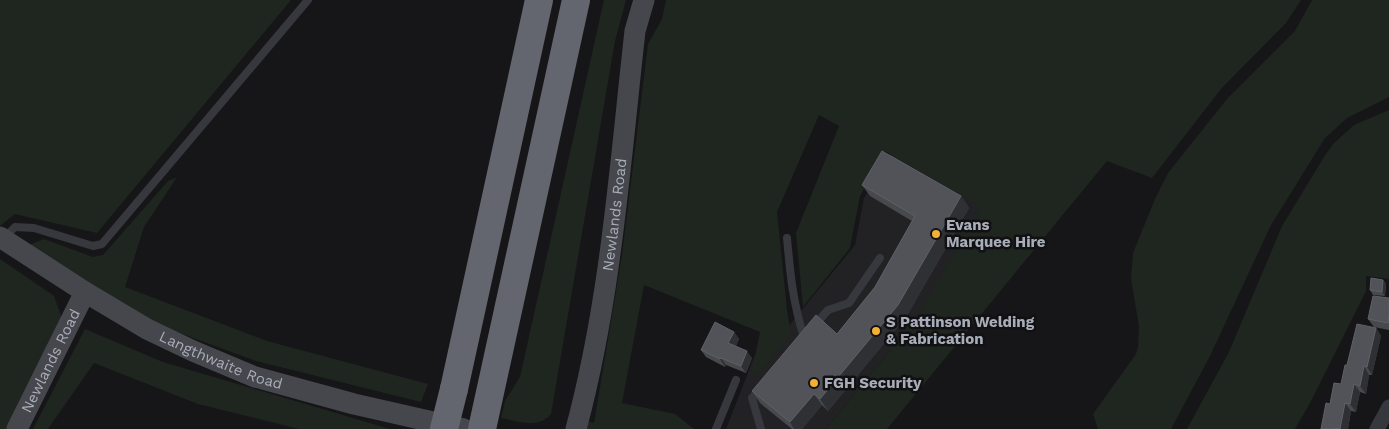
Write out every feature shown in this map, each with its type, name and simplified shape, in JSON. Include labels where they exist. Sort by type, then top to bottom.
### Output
[{"type":"highway","points":[[444,429],[539,0]]},
{"type":"highway","points":[[482,429],[576,0]]},
{"type":"street","name":"Newlands Road","points":[[576,429],[587,390],[604,305],[635,31],[644,0]]},
{"type":"street","name":"Langthwaite Road","points":[[2,238],[85,292],[147,329],[255,377],[354,404],[464,429]]},
{"type":"street","name":"Newlands Road","points":[[17,429],[85,292]]},
{"type":"street","points":[[1377,429],[1389,407]]},
{"type":"lane","points":[[2,238],[15,227],[34,228],[93,246],[102,244],[308,0]]},
{"type":"lane","points":[[787,238],[790,279],[804,337]]},
{"type":"lane","points":[[798,344],[828,310],[849,303],[880,258]]},
{"type":"lane","points":[[716,429],[736,380]]},
{"type":"lane","points":[[761,429],[752,398],[764,385]]},
{"type":"shaded area","points":[[0,0],[291,0],[97,233],[15,214],[0,226]]},
{"type":"shaded area","points":[[604,0],[626,0],[615,41],[551,414],[546,419],[534,423],[501,418],[505,401],[520,377]]},
{"type":"shaded area","points":[[666,0],[1301,0],[1286,23],[1221,89],[1152,178],[1107,161],[887,429],[826,429],[918,316],[980,207],[885,151],[860,196],[850,248],[803,307],[796,233],[839,126],[819,115],[777,212],[791,334],[758,375],[752,372],[760,332],[644,285],[622,403],[675,414],[694,429],[586,429],[588,421],[594,423],[622,255],[648,44],[662,19]]},
{"type":"shaded area","points":[[1312,0],[1389,0],[1389,97],[1347,118],[1325,138],[1271,225],[1210,356],[1171,429],[1098,429],[1093,414],[1136,354],[1138,347],[1139,327],[1131,278],[1133,253],[1155,199],[1168,173],[1227,99],[1295,31]]},
{"type":"shaded area","points":[[1389,110],[1389,279],[1366,276],[1366,291],[1295,429],[1187,429],[1229,352],[1282,226],[1324,157],[1333,144],[1354,125]]},
{"type":"shaded area","points":[[906,130],[1028,188],[918,316],[826,429],[726,429],[769,319],[787,328],[855,245],[864,198]]},
{"type":"shaded area","points":[[177,177],[144,227],[125,287],[267,341],[428,384],[421,402],[256,361],[166,328],[95,294],[29,245],[44,239],[93,257],[103,255],[168,181]]},
{"type":"shaded area","points":[[0,259],[54,296],[63,321],[7,429],[0,429]]},
{"type":"shaded area","points":[[85,329],[163,362],[390,429],[299,429],[198,404],[94,363],[48,429],[33,429]]},
{"type":"building","points":[[882,151],[961,196],[898,305],[820,399],[814,394],[790,422],[752,391],[816,315],[837,334],[875,287],[915,216],[862,185]]},
{"type":"building","points":[[1371,278],[1383,280],[1382,292],[1370,290]]},
{"type":"building","points":[[1373,296],[1389,298],[1388,323],[1368,319]]},
{"type":"building","points":[[715,322],[734,332],[728,343],[747,351],[741,366],[701,350]]},
{"type":"building","points":[[1357,324],[1376,328],[1367,367],[1364,366],[1360,386],[1354,384],[1350,404],[1345,403],[1340,429],[1321,429],[1326,403],[1330,404],[1334,383],[1341,384]]},
{"type":"place","name":"Evans Marquee Hire","points":[[936,234]]},
{"type":"place","name":"S Pattinson Welding & Fabrication","points":[[876,331]]},
{"type":"place","name":"FGH Security","points":[[814,383]]}]
